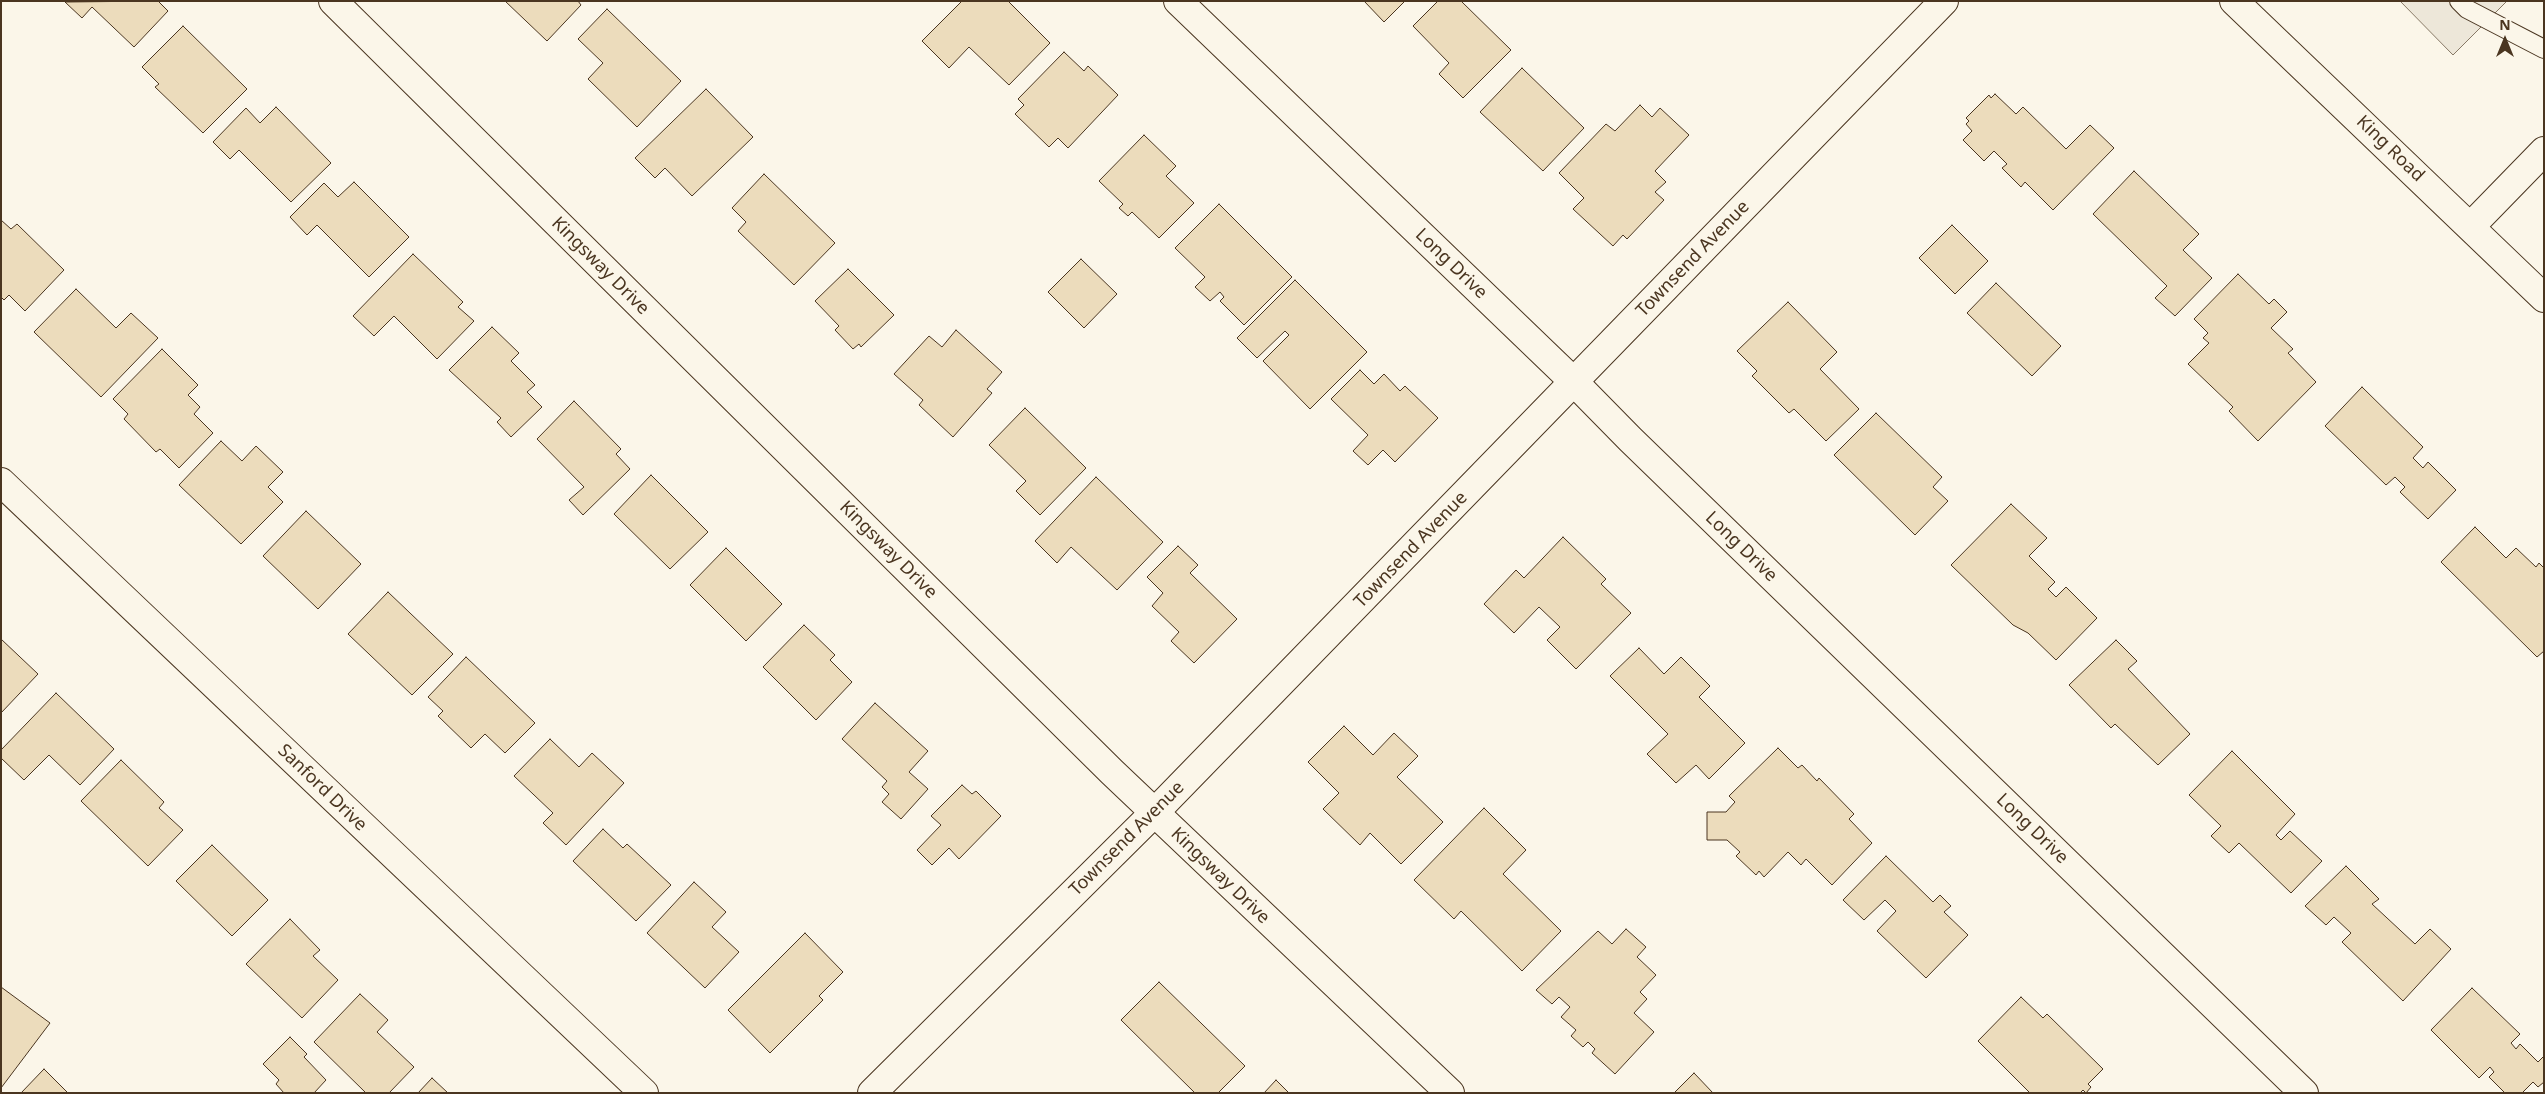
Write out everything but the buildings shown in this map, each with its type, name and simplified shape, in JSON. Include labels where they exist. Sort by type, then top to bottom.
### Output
[{"type":"street","name":"Kingsway Drive","points":[[333,1],[1155,812],[1450,1093]]},
{"type":"street","name":"Long Drive","points":[[1178,1],[1574,382],[1637,446],[2304,1093]]},
{"type":"street","name":"Townsend Avenue","points":[[872,1093],[1155,812],[1944,1]]},
{"type":"street","name":"King Road","points":[[2234,1],[2544,298]]},
{"type":"street","points":[[2471,226],[2544,151]]},
{"type":"street","name":"Sanford Drive","points":[[1,482],[644,1093]]},
{"type":"lane","points":[[2459,1],[2467,9],[2544,49]]},
{"type":"shaded area","points":[[2400,1],[2507,1],[2453,55]]}]
